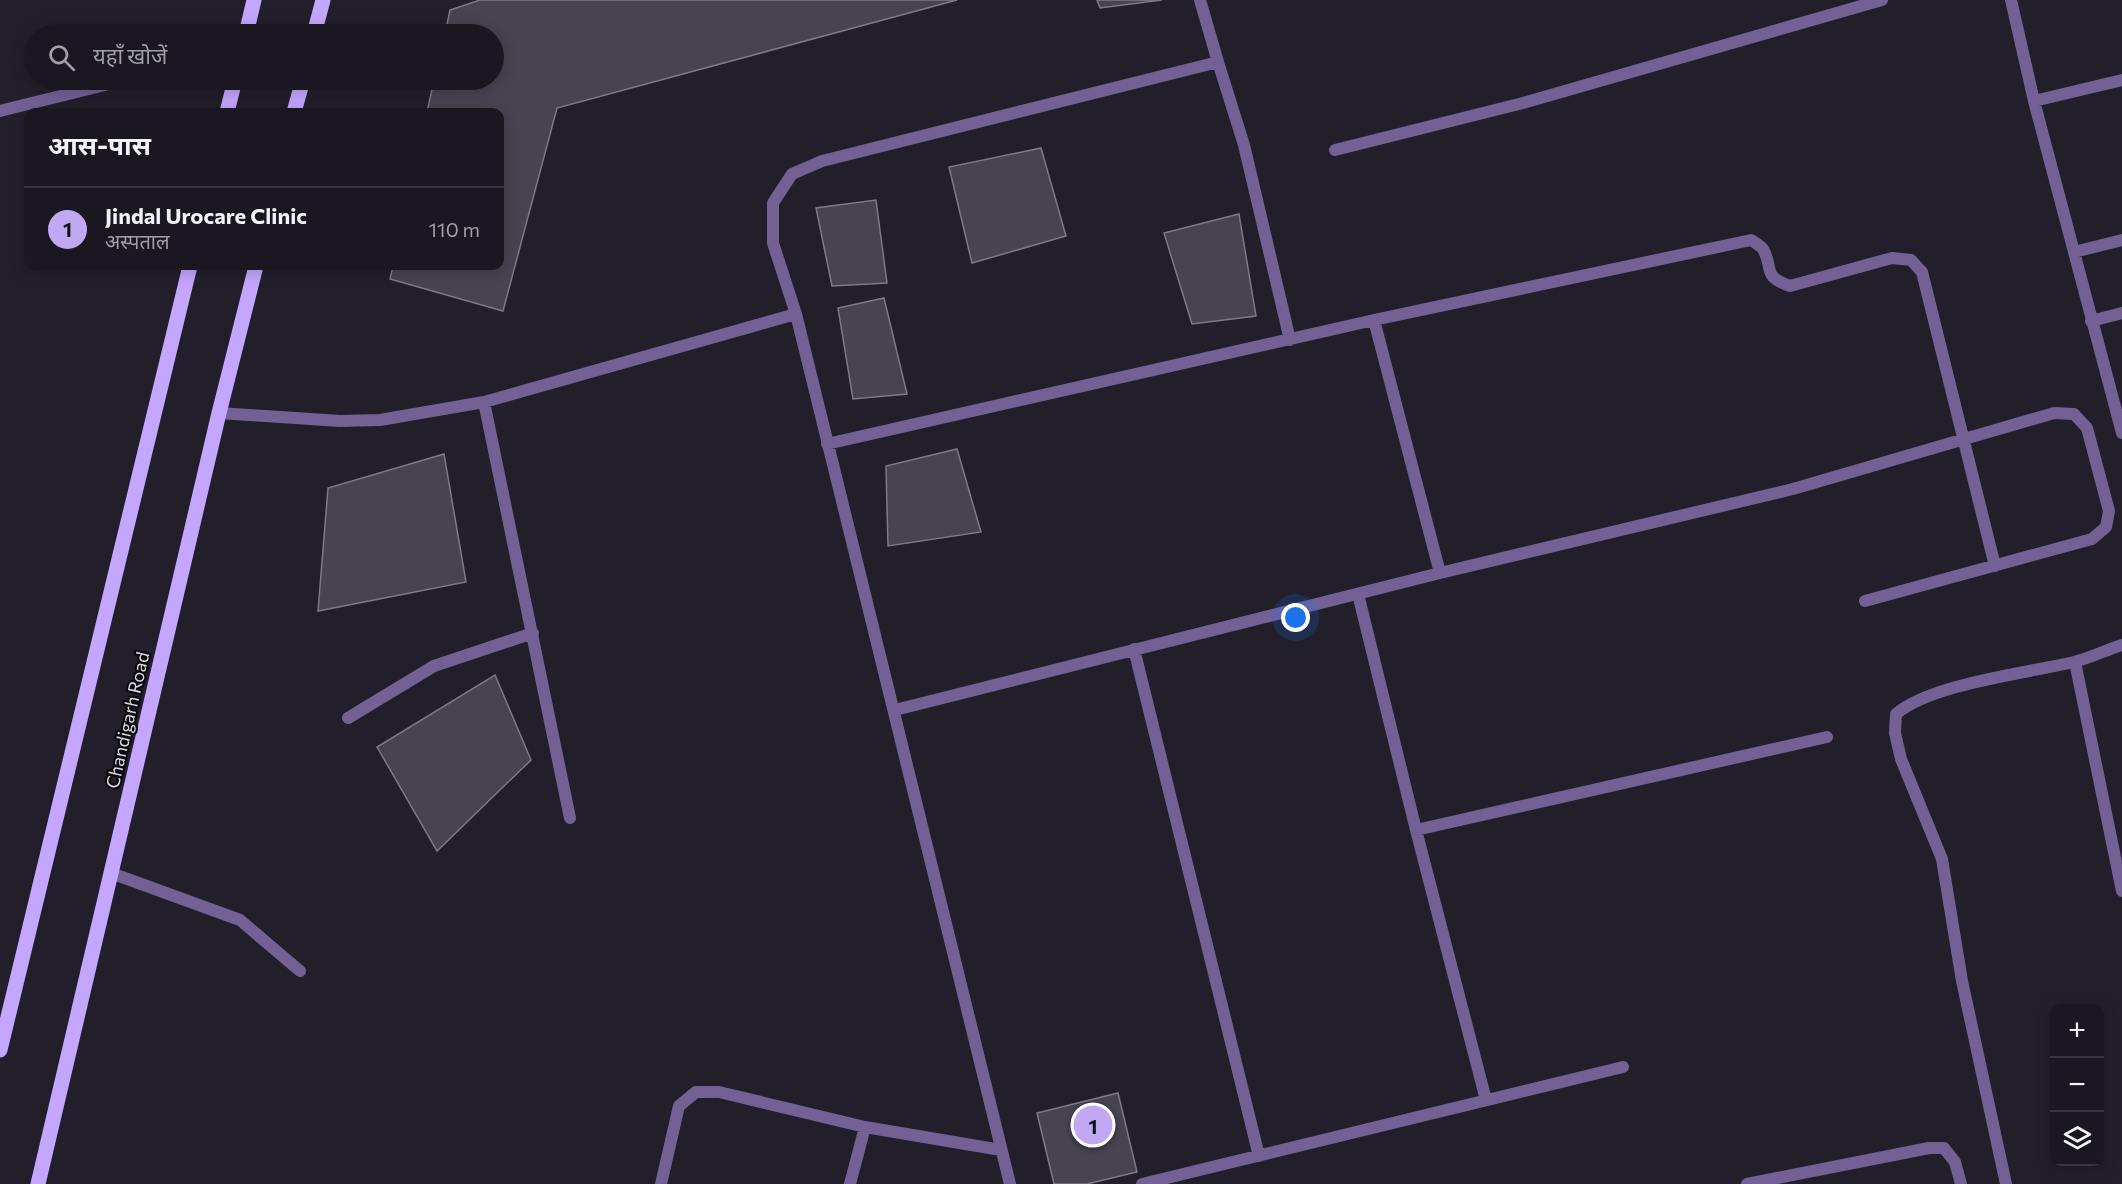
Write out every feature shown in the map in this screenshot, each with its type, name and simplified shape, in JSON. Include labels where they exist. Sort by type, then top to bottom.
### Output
[{"type":"main road","points":[[248,24],[254,0]]},
{"type":"main road","points":[[317,24],[323,0]]},
{"type":"main road","points":[[228,108],[232,90]]},
{"type":"main road","points":[[295,108],[300,90]]},
{"type":"main road","points":[[0,1050],[189,270]]},
{"type":"main road","name":"Chandigarh Road","points":[[38,1184],[219,413],[255,270]]},
{"type":"street","points":[[1200,0],[1244,145],[1290,339]]},
{"type":"street","points":[[1335,150],[1523,103],[1882,0]]},
{"type":"street","points":[[2011,0],[2034,101],[2122,433]]},
{"type":"street","points":[[1010,1184],[796,314],[773,243],[773,203],[792,174],[822,160],[1218,62]]},
{"type":"street","points":[[2034,101],[2122,80]]},
{"type":"street","points":[[0,111],[85,90]]},
{"type":"street","points":[[827,444],[1374,320],[1751,240],[1763,249],[1768,271],[1777,282],[1790,286],[1892,258],[1911,260],[1922,273],[1995,566]]},
{"type":"street","points":[[2074,252],[2122,240]]},
{"type":"street","points":[[2091,321],[2122,313]]},
{"type":"street","points":[[219,413],[340,421],[380,420],[484,402],[796,314]]},
{"type":"street","points":[[1374,320],[1440,573]]},
{"type":"street","points":[[484,402],[570,818]]},
{"type":"street","points":[[895,710],[1440,573],[1793,489],[2054,413],[2074,414],[2087,428],[2109,511],[2106,527],[2092,539],[1865,602]]},
{"type":"street","points":[[1358,594],[1486,1100]]},
{"type":"street","points":[[348,717],[443,662],[533,633]]},
{"type":"street","points":[[2006,1184],[1962,981],[1942,859],[1901,759],[1895,733],[1896,714],[1908,704],[1947,692],[2013,673],[2075,662],[2122,645]]},
{"type":"street","points":[[1134,649],[1259,1156]]},
{"type":"street","points":[[2075,662],[2122,891]]},
{"type":"street","points":[[1416,830],[1827,737]]},
{"type":"street","points":[[111,873],[240,920],[300,970]]},
{"type":"street","points":[[1142,1184],[1623,1066]]},
{"type":"street","points":[[661,1184],[679,1106],[696,1092],[719,1092],[865,1127],[1001,1150]]},
{"type":"street","points":[[850,1184],[865,1127]]},
{"type":"street","points":[[1747,1184],[1929,1148],[1944,1148],[1955,1162],[1962,1184]]},
{"type":"building","points":[[480,0],[957,0],[557,108],[503,311],[390,279],[392,270],[504,270],[504,108],[428,108],[432,90],[504,90],[504,24],[447,24],[450,10]]},
{"type":"building","points":[[1097,0],[1162,0],[1100,8]]},
{"type":"building","points":[[1041,148],[1066,236],[972,263],[949,167]]},
{"type":"building","points":[[876,200],[887,283],[832,286],[816,208]]},
{"type":"building","points":[[1239,214],[1256,316],[1192,324],[1164,233]]},
{"type":"building","points":[[884,298],[907,394],[853,399],[838,308]]},
{"type":"building","points":[[957,449],[981,532],[888,546],[886,466]]},
{"type":"building","points":[[444,454],[466,582],[318,611],[328,488]]},
{"type":"building","points":[[495,675],[531,760],[437,851],[377,747]]},
{"type":"building","points":[[1118,1093],[1137,1172],[1087,1184],[1054,1184],[1037,1113]]},
{"type":"place","name":"Jindal Urocare Clinic","points":[[1093,1125]]}]
